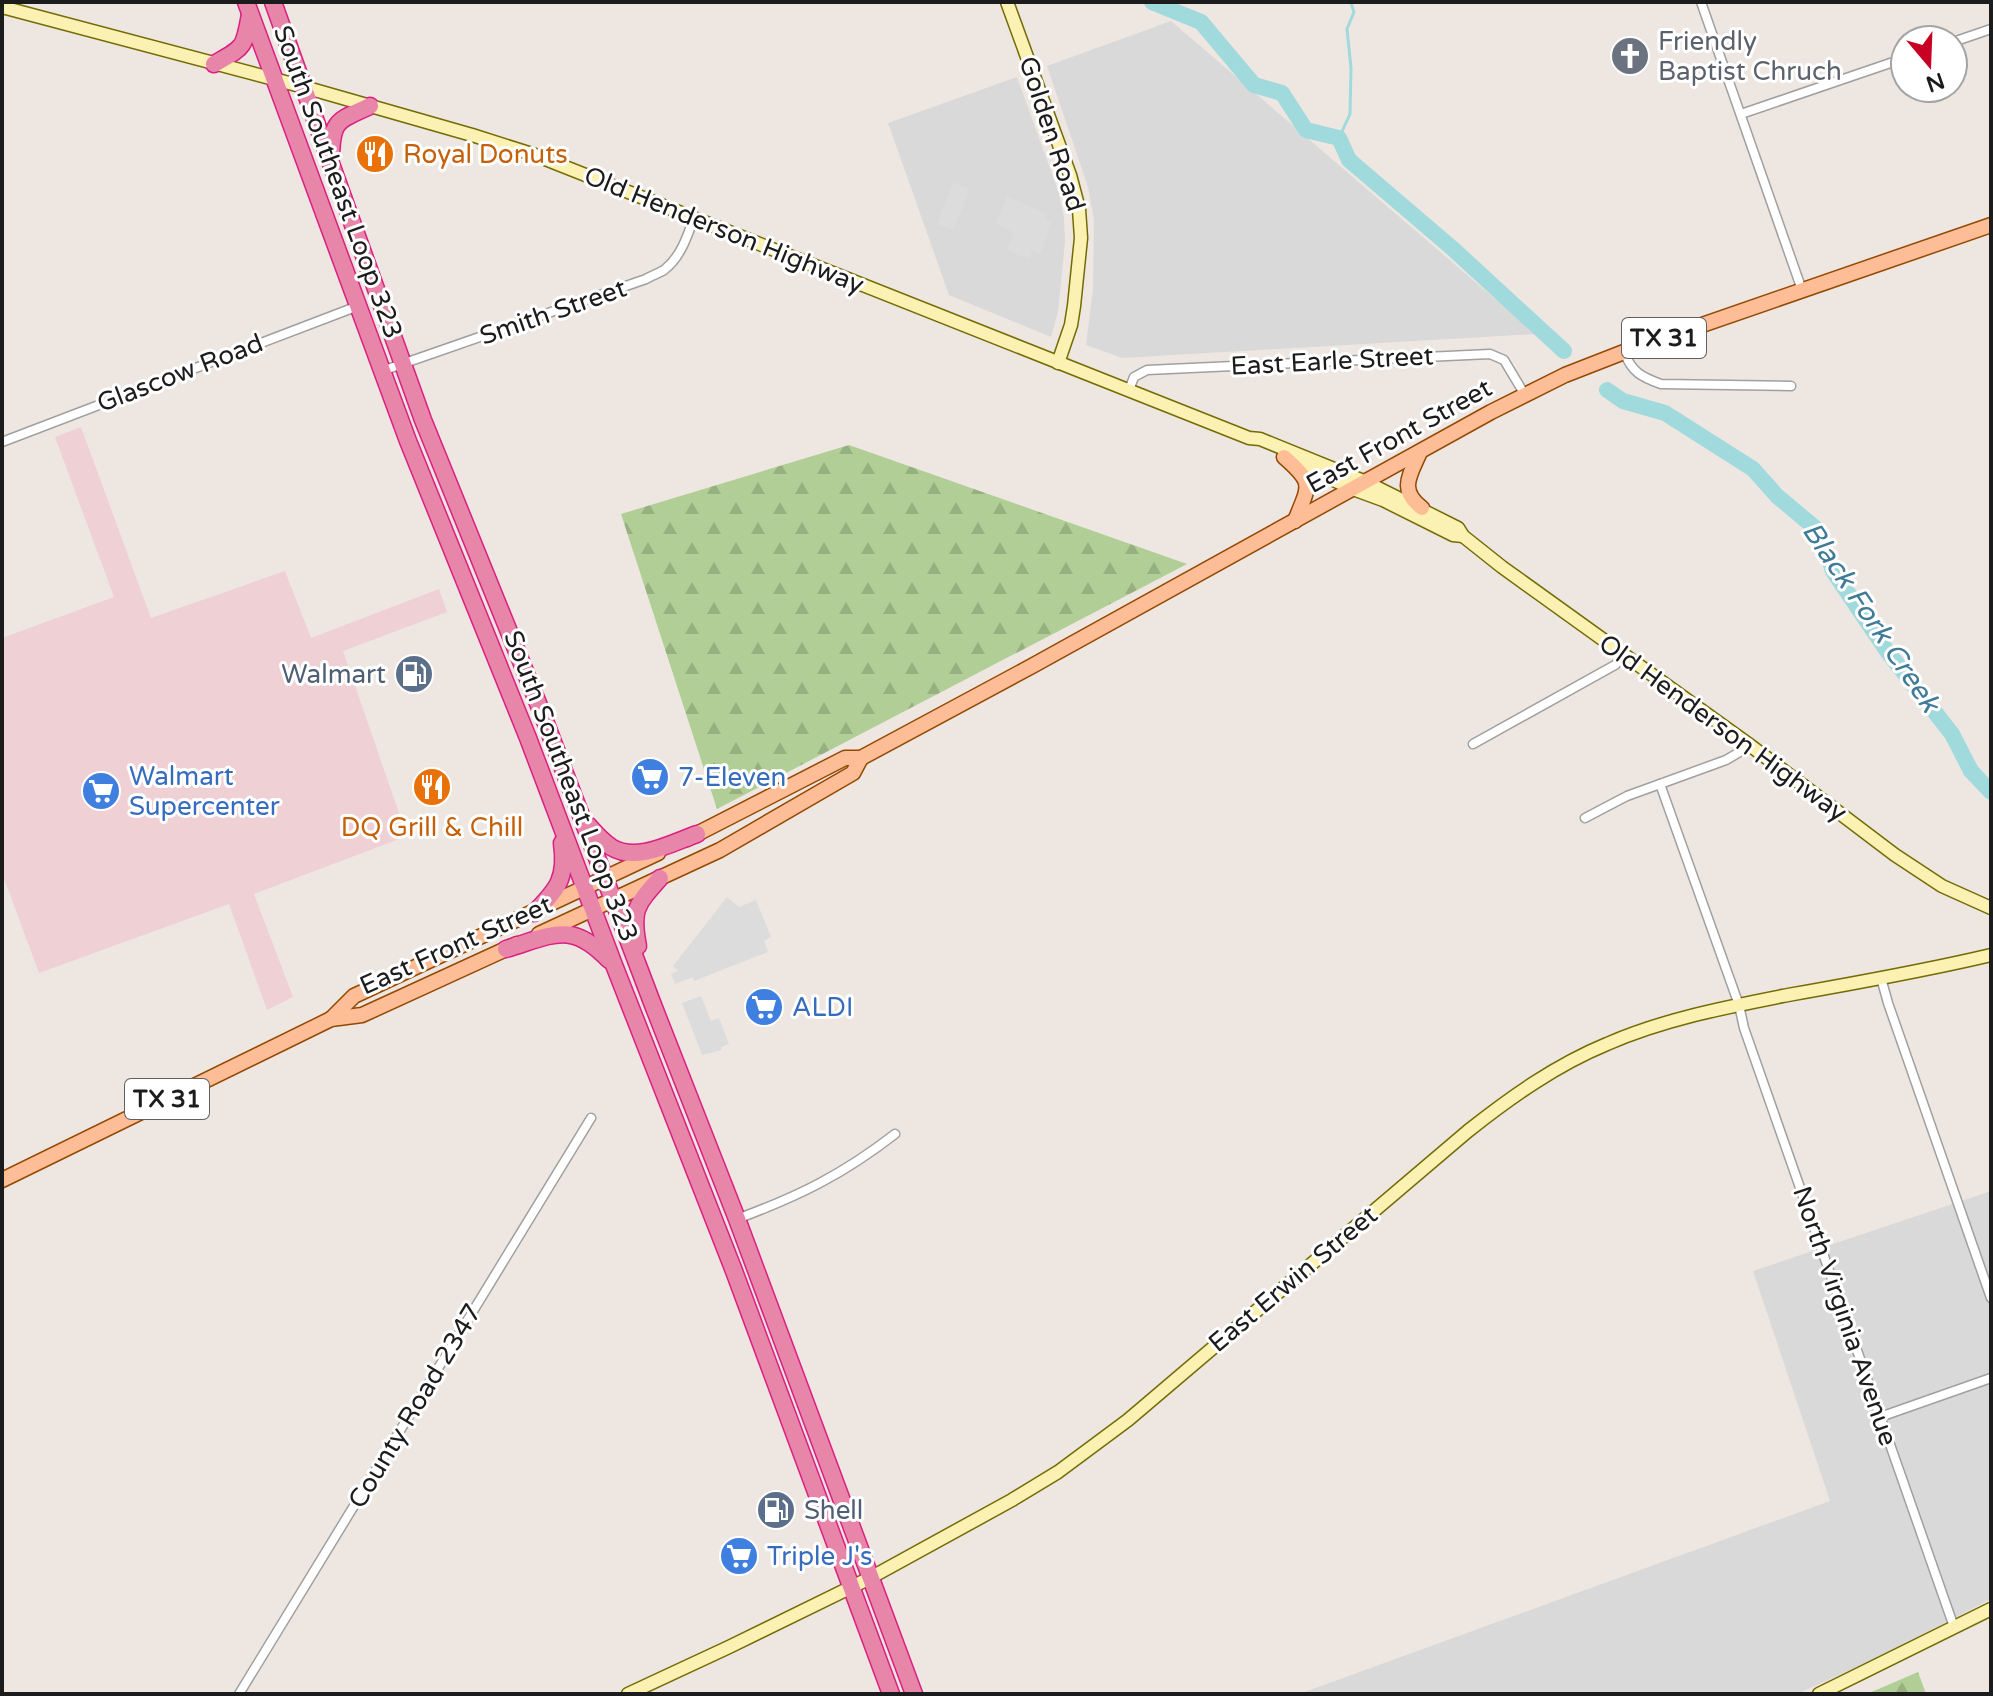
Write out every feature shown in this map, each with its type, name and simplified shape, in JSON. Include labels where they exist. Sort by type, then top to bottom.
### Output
[{"type":"highway","name":"South Southeast Loop 323","points":[[273,2],[436,455],[491,585],[737,1219],[914,1694]]},
{"type":"highway","name":"South Southeast Loop 323","points":[[248,7],[408,441],[734,1271],[891,1694]]},
{"type":"highway","points":[[214,64],[238,50],[246,39],[248,7]]},
{"type":"highway","points":[[331,166],[332,135],[337,124],[370,106]]},
{"type":"highway","points":[[470,593],[491,585]]},
{"type":"highway","points":[[534,913],[556,889],[563,874],[565,860],[558,818]]},
{"type":"highway","points":[[582,818],[608,845],[629,854],[697,834]]},
{"type":"highway","points":[[647,987],[635,916],[643,897],[660,878]]},
{"type":"highway","points":[[506,949],[550,936],[573,934],[587,940],[614,965]]},
{"type":"main road","name":"Golden Road","points":[[1007,2],[1070,175],[1079,209],[1081,238],[1074,306],[1058,363]]},
{"type":"main road","name":"Old Henderson Highway","points":[[2,7],[304,87],[535,155],[1249,438],[1260,439],[1359,485],[1453,535],[1463,536]]},
{"type":"main road","name":"East Front Street","points":[[331,1019],[354,996],[605,879],[845,758],[861,758],[1565,375],[1991,225]]},
{"type":"main road","name":"Old Henderson Highway","points":[[1249,438],[1258,446],[1284,457],[1422,508],[1458,528],[1463,536],[1502,567],[1747,743],[1895,855],[1942,886],[1991,908]]},
{"type":"main road","points":[[1420,452],[1407,486],[1411,499],[1422,508]]},
{"type":"main road","points":[[1284,457],[1302,473],[1306,485],[1295,521]]},
{"type":"main road","name":"East Front Street","points":[[331,1019],[362,1015],[720,850],[853,773],[861,758]]},
{"type":"main road","name":"East Erwin Street","points":[[628,1694],[851,1588],[1058,1472],[1128,1420],[1468,1131],[1523,1090],[1562,1066],[1606,1044],[1652,1027],[1739,1005],[1991,955]]},
{"type":"main road","name":"TX 31","points":[[2,1180],[331,1019]]},
{"type":"main road","points":[[1819,1694],[1991,1609]]},
{"type":"street","points":[[1701,2],[1802,290]]},
{"type":"street","points":[[1969,37],[1991,29]]},
{"type":"street","points":[[1741,114],[1889,63]]},
{"type":"street","name":"Smith Street","points":[[382,371],[655,274],[665,269],[678,254],[694,217]]},
{"type":"street","name":"Glascow Road","points":[[2,442],[358,306]]},
{"type":"street","points":[[1624,352],[1633,369],[1661,384],[1791,386]]},
{"type":"street","name":"East Earle Street","points":[[1129,390],[1134,377],[1147,370],[1490,354],[1504,360],[1525,395]]},
{"type":"street","points":[[1473,744],[1615,665],[1625,654]]},
{"type":"street","points":[[1585,818],[1627,796],[1726,760],[1747,743]]},
{"type":"street","name":"North Virginia Avenue","points":[[1660,784],[1954,1627]]},
{"type":"street","points":[[1881,978],[1991,1298]]},
{"type":"street","name":"County Road 2347","points":[[239,1694],[591,1118]]},
{"type":"street","points":[[737,1219],[784,1202],[827,1181],[895,1134]]},
{"type":"street","points":[[1880,1417],[1991,1378]]},
{"type":"shaded area","points":[[1171,21],[1536,334],[1122,358],[1086,345],[1093,289],[1094,220],[1088,187],[1047,66]]},
{"type":"shaded area","points":[[1017,77],[1059,193],[1064,218],[1065,242],[1058,312],[1051,337],[949,295],[888,123]]},
{"type":"shaded area","points":[[953,182],[970,189],[954,230],[937,224]]},
{"type":"shaded area","points":[[1007,196],[1047,214],[1045,219],[1052,222],[1040,254],[1032,251],[1029,259],[1007,250],[1013,231],[996,224]]},
{"type":"shaded area","points":[[81,427],[151,618],[285,571],[311,638],[439,589],[447,612],[343,651],[407,836],[254,894],[293,997],[267,1010],[229,904],[39,973],[2,873],[2,638],[114,597],[55,437]]},
{"type":"shaded area","points":[[727,897],[739,907],[756,900],[771,937],[764,941],[768,952],[694,981],[693,977],[675,984],[671,974],[678,971],[673,966]]},
{"type":"shaded area","points":[[701,996],[711,1021],[719,1018],[729,1044],[721,1047],[722,1050],[702,1055],[682,1003]]},
{"type":"shaded area","points":[[1991,1191],[1991,1599],[1881,1656],[1797,1694],[1299,1694],[1830,1501],[1753,1271]]},
{"type":"green space","points":[[849,445],[1187,564],[717,809],[621,514]]},
{"type":"green space","points":[[1918,1672],[1926,1694],[1867,1694]]},
{"type":"waterway","name":"Black Fork Creek","points":[[1152,2],[1201,22],[1254,85],[1282,93],[1306,130],[1339,138],[1349,160],[1452,248],[1564,351]]},
{"type":"waterway","points":[[1339,138],[1350,114],[1351,68],[1347,29],[1354,12],[1351,3],[1345,2]]},
{"type":"waterway","name":"Black Fork Creek","points":[[1607,390],[1623,401],[1665,413],[1753,469],[1777,496],[1820,532],[1833,571],[1887,651],[1952,734],[1971,771],[1991,792]]},
{"type":"place","name":"Friendly Baptist Chruch","points":[[1630,56]]},
{"type":"place","name":"Royal Donuts","points":[[375,154]]},
{"type":"place","name":"Walmart","points":[[414,674]]},
{"type":"place","name":"7-Eleven","points":[[650,777]]},
{"type":"place","name":"DQ Grill & Chill","points":[[432,787]]},
{"type":"place","name":"Walmart Supercenter","points":[[101,791]]},
{"type":"place","name":"ALDI","points":[[764,1007]]},
{"type":"place","name":"Shell","points":[[776,1510]]},
{"type":"place","name":"Triple J's","points":[[739,1556]]}]
